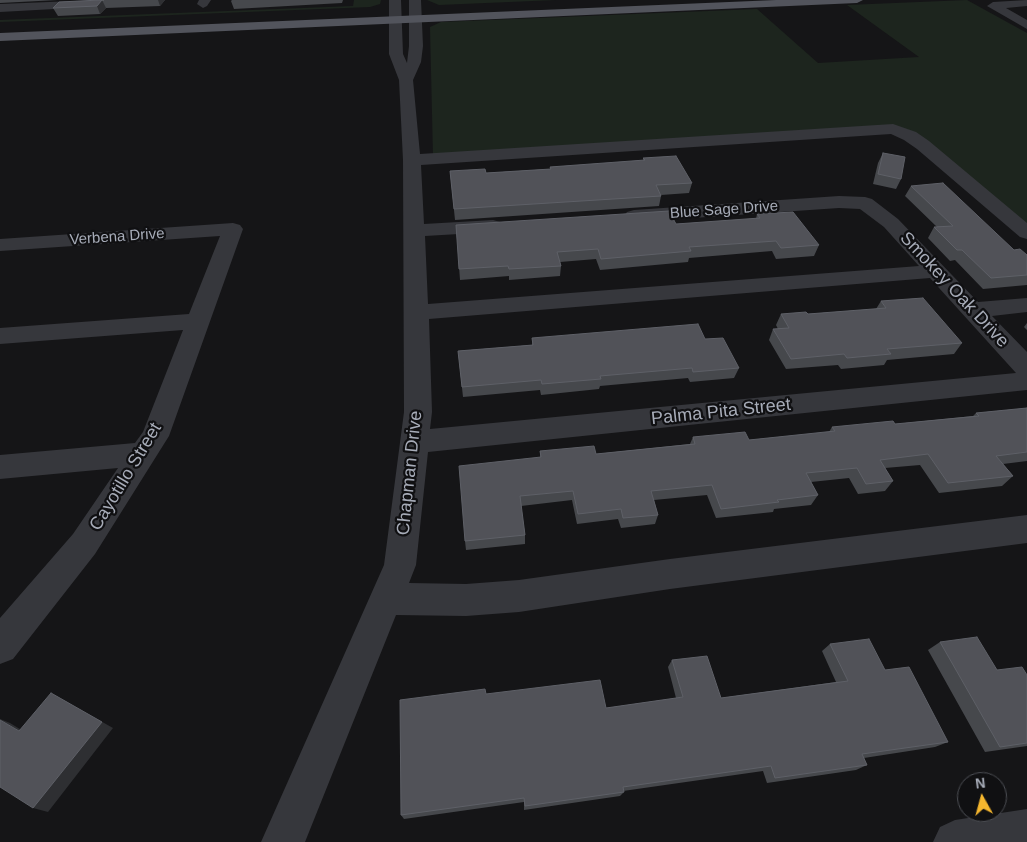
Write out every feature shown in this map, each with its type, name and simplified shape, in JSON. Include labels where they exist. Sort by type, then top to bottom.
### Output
[{"type":"main road","points":[[415,10],[630,0]]},
{"type":"main road","points":[[0,37],[395,10],[857,0]]},
{"type":"main road","points":[[0,26],[166,25]]},
{"type":"street","points":[[0,8],[108,3],[121,0]]},
{"type":"street","points":[[1027,3],[993,6],[1027,25]]},
{"type":"street","name":"Chapman Drive","points":[[284,842],[400,565],[418,412],[412,160],[406,80],[396,54],[395,10]]},
{"type":"street","name":"Chapman Drive","points":[[406,80],[414,62],[415,10]]},
{"type":"street","points":[[412,160],[893,129],[902,131],[923,145],[1027,233]]},
{"type":"street","name":"Blue Sage Drive","points":[[612,217],[839,202],[865,204],[880,213]]},
{"type":"street","name":"Smokey Oak Drive","points":[[880,213],[1027,368]]},
{"type":"street","points":[[415,231],[514,224]]},
{"type":"street","name":"Verbena Drive","points":[[0,245],[233,229]]},
{"type":"street","name":"Cayotillo Street","points":[[0,646],[84,544],[155,436],[233,229]]},
{"type":"street","points":[[417,312],[936,271]]},
{"type":"street","points":[[972,310],[1027,304]]},
{"type":"street","points":[[0,336],[198,321]]},
{"type":"street","name":"Palma Pita Street","points":[[414,442],[1027,381]]},
{"type":"street","points":[[0,467],[143,454]]},
{"type":"street","points":[[386,599],[466,600],[519,596],[670,574],[1027,529]]},
{"type":"street","points":[[955,842],[1027,831]]},
{"type":"shaded area","points":[[354,0],[381,0],[380,4],[370,7],[0,22],[0,20],[353,6]]},
{"type":"shaded area","points":[[427,0],[556,0],[439,5]]},
{"type":"shaded area","points":[[967,0],[1027,33],[1027,230],[907,129],[433,157],[430,27],[441,22],[757,9],[818,63],[919,57],[847,5]]},
{"type":"building","points":[[102,0],[97,6],[53,8],[59,2]]},
{"type":"building","points":[[883,153],[905,157],[901,179],[878,174]]},
{"type":"building","points":[[676,156],[692,183],[656,185],[661,196],[454,209],[450,171],[485,169],[486,173],[551,169],[550,167]]},
{"type":"building","points":[[943,183],[1014,250],[1020,249],[1027,255],[1027,275],[991,278],[962,250],[957,250],[934,227],[953,226],[911,186]]},
{"type":"building","points":[[669,211],[676,224],[760,218],[757,214],[793,212],[819,245],[781,248],[776,241],[689,247],[691,251],[601,259],[598,249],[557,252],[561,266],[509,269],[508,266],[459,269],[456,225]]},
{"type":"building","points":[[923,298],[962,343],[887,349],[891,354],[847,358],[844,354],[791,359],[773,329],[789,328],[781,314],[806,312],[808,314],[886,308],[881,301]]},
{"type":"building","points":[[698,324],[705,339],[723,338],[739,368],[693,372],[692,368],[600,376],[601,379],[542,384],[541,380],[462,387],[458,351],[533,345],[532,338]]},
{"type":"building","points":[[1027,408],[1027,452],[996,456],[1013,476],[948,483],[928,454],[880,460],[893,481],[866,484],[857,468],[806,473],[818,495],[777,500],[779,502],[721,509],[712,485],[651,491],[658,515],[623,518],[621,509],[578,514],[573,491],[520,496],[525,535],[465,541],[459,466],[541,457],[540,451],[594,446],[596,454],[695,444],[693,437],[745,432],[749,440],[835,431],[832,427],[893,421],[895,424],[979,416],[976,413]]},
{"type":"building","points":[[977,637],[997,670],[1022,667],[1027,675],[1027,743],[1000,747],[940,642]]},
{"type":"building","points":[[869,639],[885,670],[909,667],[948,742],[862,754],[867,765],[775,778],[771,766],[623,787],[624,792],[525,806],[524,798],[401,815],[400,700],[485,689],[486,694],[600,680],[606,708],[683,697],[672,660],[707,656],[721,698],[848,681],[830,644]]},
{"type":"building","points":[[51,693],[102,722],[33,808],[0,787],[0,720],[19,731]]}]
